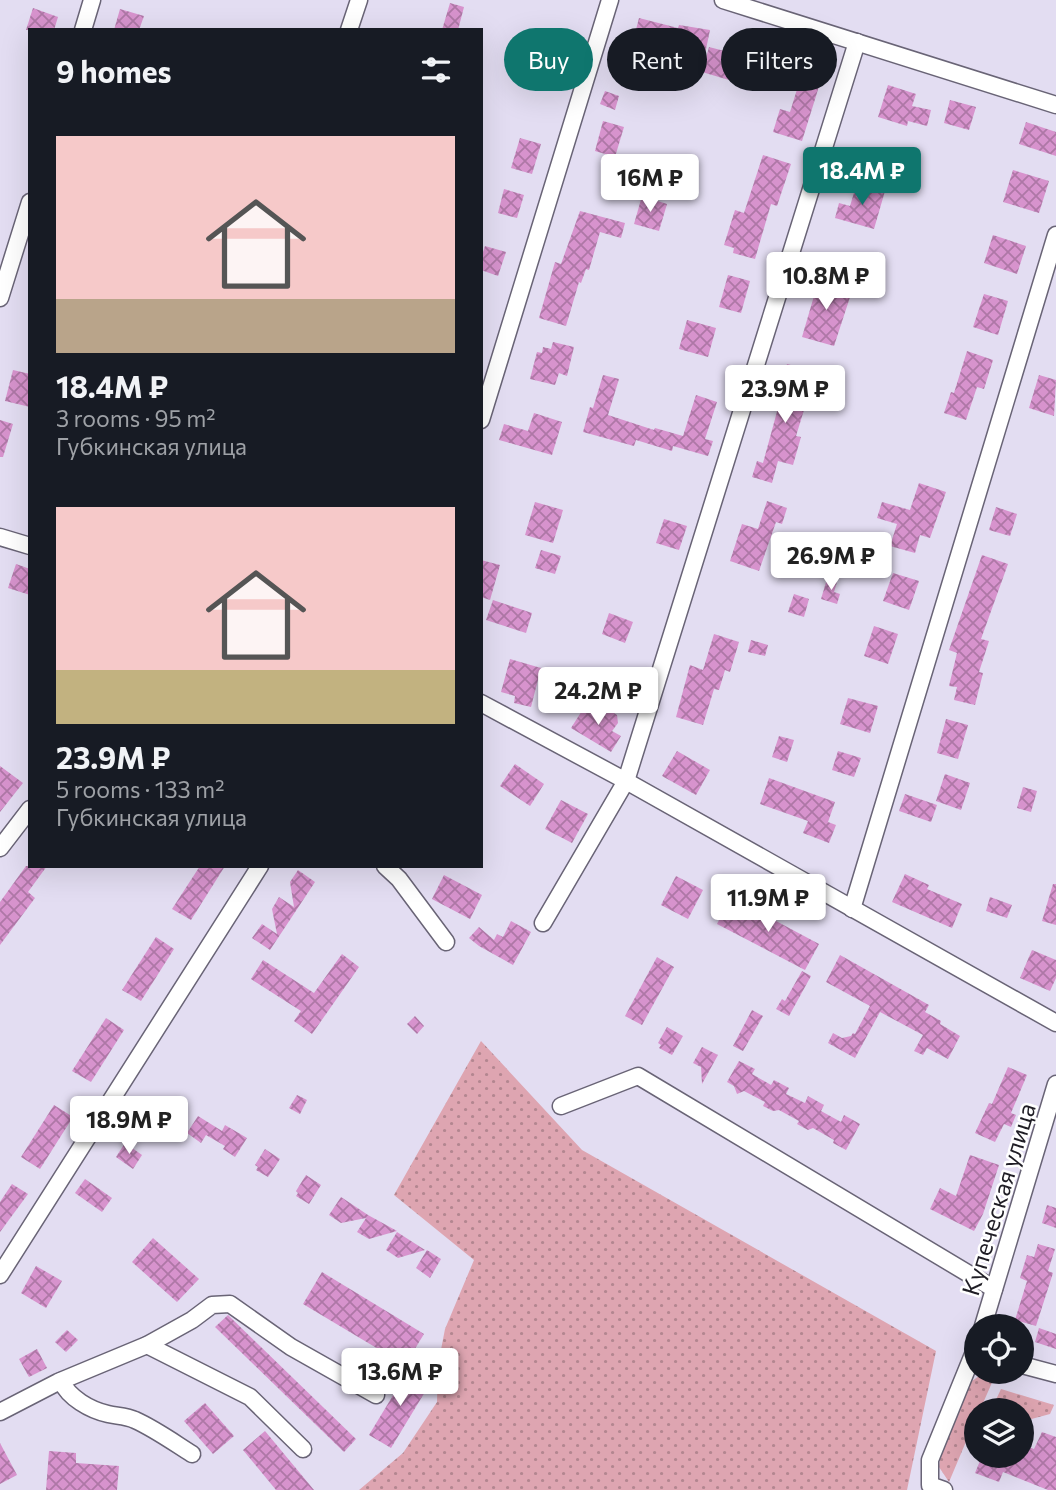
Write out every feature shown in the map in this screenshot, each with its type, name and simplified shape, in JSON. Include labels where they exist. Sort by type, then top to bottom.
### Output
[{"type":"street","points":[[84,28],[92,0]]},
{"type":"street","points":[[350,28],[359,0]]},
{"type":"street","points":[[483,413],[610,0]]},
{"type":"street","points":[[723,0],[1056,105]]},
{"type":"street","points":[[543,923],[626,781],[856,42]]},
{"type":"street","points":[[0,298],[28,208]]},
{"type":"street","points":[[852,909],[1056,235]]},
{"type":"street","points":[[0,537],[28,545]]},
{"type":"street","points":[[483,704],[626,781],[1056,1023]]},
{"type":"street","points":[[0,848],[28,812]]},
{"type":"street","points":[[0,1275],[259,868]]},
{"type":"street","points":[[388,868],[446,942]]},
{"type":"street","points":[[561,1106],[638,1076],[994,1289]]},
{"type":"street","name":"Купеческая улица","points":[[987,1314],[1056,1084]]},
{"type":"street","points":[[0,1412],[61,1381],[147,1345],[192,1320],[212,1305],[230,1304],[291,1347],[376,1395]]},
{"type":"street","points":[[147,1345],[250,1397],[303,1449]]},
{"type":"street","points":[[1034,1368],[1056,1374]]},
{"type":"street","points":[[934,1488],[930,1460],[964,1379]]},
{"type":"street","points":[[61,1381],[65,1390],[85,1405],[106,1414],[131,1418],[156,1430],[192,1454]]},
{"type":"shaded area","points":[[481,1041],[582,1150],[936,1351],[907,1490],[359,1490],[403,1453],[437,1402],[438,1365],[445,1329],[474,1260],[394,1195]]},
{"type":"shaded area","points":[[969,1384],[991,1384],[985,1398],[964,1398],[964,1446],[949,1482],[939,1467],[941,1453]]},
{"type":"shaded area","points":[[1001,1389],[1031,1398],[997,1398]]},
{"type":"shaded area","points":[[1034,1399],[1054,1405],[1050,1414],[1034,1418]]},
{"type":"building","points":[[450,3],[464,7],[459,28],[443,28]]},
{"type":"building","points":[[33,8],[58,17],[55,28],[26,30]]},
{"type":"building","points":[[120,9],[144,16],[140,28],[115,28]]},
{"type":"building","points":[[639,18],[678,28],[636,28]]},
{"type":"building","points":[[709,47],[721,50],[721,78],[707,73]]},
{"type":"building","points":[[888,85],[916,94],[912,106],[931,110],[927,126],[908,121],[907,126],[878,117]]},
{"type":"building","points":[[605,91],[619,96],[615,110],[600,104]]},
{"type":"building","points":[[797,91],[818,91],[802,141],[773,132],[780,109],[790,112]]},
{"type":"building","points":[[950,100],[976,107],[969,130],[944,123]]},
{"type":"building","points":[[603,121],[624,127],[615,157],[595,151]]},
{"type":"building","points":[[1026,122],[1056,132],[1056,156],[1019,144]]},
{"type":"building","points":[[520,138],[541,144],[532,174],[511,168]]},
{"type":"building","points":[[763,155],[791,164],[777,206],[771,204],[755,259],[733,253],[734,248],[724,245],[735,210],[744,213]]},
{"type":"building","points":[[1013,170],[1049,181],[1039,213],[1003,202]]},
{"type":"building","points":[[857,183],[885,191],[874,229],[835,218],[839,203],[850,206]]},
{"type":"building","points":[[504,189],[524,195],[517,218],[498,213]]},
{"type":"building","points":[[642,196],[667,204],[659,231],[634,224]]},
{"type":"building","points":[[580,211],[625,223],[621,238],[600,232],[589,270],[586,269],[581,283],[579,282],[566,326],[539,318],[555,262],[561,264]]},
{"type":"building","points":[[993,235],[1026,246],[1017,274],[984,263]]},
{"type":"building","points":[[485,246],[506,252],[498,276],[483,271]]},
{"type":"building","points":[[728,275],[750,281],[741,313],[719,307]]},
{"type":"building","points":[[812,278],[852,291],[834,346],[802,337],[814,296],[807,294]]},
{"type":"building","points":[[984,294],[1008,301],[998,335],[973,327]]},
{"type":"building","points":[[687,320],[716,328],[708,357],[679,349]]},
{"type":"building","points":[[553,342],[574,347],[567,376],[559,373],[555,385],[530,379],[537,352],[542,353],[543,347],[551,349]]},
{"type":"building","points":[[967,351],[993,360],[984,389],[977,387],[966,420],[944,413],[951,392],[954,393]]},
{"type":"building","points":[[787,364],[809,370],[798,408],[804,410],[796,436],[801,437],[793,465],[778,461],[772,483],[752,477],[757,461],[763,463],[784,386],[781,385]]},
{"type":"building","points":[[13,370],[28,374],[28,407],[5,401]]},
{"type":"building","points":[[603,375],[619,379],[608,415],[654,430],[655,428],[683,436],[696,395],[717,402],[705,439],[713,441],[708,456],[673,446],[672,451],[636,440],[634,446],[583,432]]},
{"type":"building","points":[[1039,375],[1056,380],[1054,416],[1029,408]]},
{"type":"building","points":[[534,413],[562,422],[552,455],[499,440],[504,424],[528,431]]},
{"type":"building","points":[[0,420],[13,424],[3,457],[0,457]]},
{"type":"building","points":[[919,483],[946,492],[930,538],[920,535],[915,553],[890,546],[897,524],[877,518],[882,502],[910,510]]},
{"type":"building","points":[[767,501],[787,508],[782,524],[776,522],[759,571],[730,561],[742,524],[758,529]]},
{"type":"building","points":[[535,502],[563,510],[553,543],[525,535]]},
{"type":"building","points":[[996,507],[1017,514],[1010,536],[989,530]]},
{"type":"building","points":[[664,519],[687,526],[679,550],[656,543]]},
{"type":"building","points":[[541,550],[561,556],[555,574],[535,568]]},
{"type":"building","points":[[982,555],[1008,564],[981,639],[989,641],[979,672],[983,673],[975,705],[954,700],[957,687],[949,686],[957,653],[949,650]]},
{"type":"building","points":[[483,561],[500,565],[490,600],[483,598]]},
{"type":"building","points":[[16,564],[28,568],[28,594],[8,588]]},
{"type":"building","points":[[893,573],[919,581],[909,610],[883,601]]},
{"type":"building","points":[[827,579],[837,582],[834,592],[840,594],[837,604],[821,599]]},
{"type":"building","points":[[794,594],[809,599],[804,617],[788,612]]},
{"type":"building","points":[[493,600],[532,613],[526,633],[486,620]]},
{"type":"building","points":[[609,613],[633,622],[625,643],[602,634]]},
{"type":"building","points":[[874,626],[898,634],[888,664],[864,656]]},
{"type":"building","points":[[714,634],[739,642],[730,672],[725,670],[719,690],[714,689],[703,725],[676,717],[690,665],[703,670]]},
{"type":"building","points":[[751,640],[768,645],[765,656],[748,652]]},
{"type":"building","points":[[510,659],[541,668],[531,707],[514,703],[515,696],[501,692]]},
{"type":"building","points":[[848,698],[878,706],[870,733],[840,724]]},
{"type":"building","points":[[585,706],[600,715],[609,710],[617,715],[618,723],[612,731],[621,736],[611,752],[571,728]]},
{"type":"building","points":[[946,719],[968,725],[958,759],[937,753]]},
{"type":"building","points":[[779,736],[794,740],[787,762],[772,757]]},
{"type":"building","points":[[677,751],[710,770],[696,795],[662,776]]},
{"type":"building","points":[[838,751],[861,758],[854,777],[832,770]]},
{"type":"building","points":[[515,764],[544,784],[530,806],[500,786]]},
{"type":"building","points":[[0,766],[23,783],[0,812]]},
{"type":"building","points":[[945,774],[970,783],[961,810],[936,801]]},
{"type":"building","points":[[769,778],[835,802],[828,822],[836,825],[829,843],[803,833],[808,821],[760,804]]},
{"type":"building","points":[[1023,787],[1037,791],[1031,812],[1017,808]]},
{"type":"building","points":[[905,794],[937,805],[931,822],[899,811]]},
{"type":"building","points":[[561,800],[588,814],[572,843],[545,829]]},
{"type":"building","points":[[26,866],[46,868],[28,892],[35,898],[0,945],[0,902]]},
{"type":"building","points":[[199,868],[224,868],[191,920],[172,909]]},
{"type":"building","points":[[298,870],[315,882],[270,950],[252,938],[262,924],[277,934],[272,909],[279,897],[294,907],[290,882]]},
{"type":"building","points":[[905,874],[929,885],[927,889],[962,904],[952,928],[892,902]]},
{"type":"building","points":[[444,875],[482,895],[470,919],[432,899]]},
{"type":"building","points":[[676,876],[703,890],[688,919],[661,905]]},
{"type":"building","points":[[1053,884],[1056,884],[1056,925],[1042,921]]},
{"type":"building","points":[[731,897],[819,944],[805,970],[717,924]]},
{"type":"building","points":[[990,897],[1012,905],[1007,918],[986,911]]},
{"type":"building","points":[[511,921],[531,932],[513,965],[469,938],[479,927],[494,940],[497,934],[503,937]]},
{"type":"building","points":[[156,937],[174,949],[141,1001],[122,990]]},
{"type":"building","points":[[1032,950],[1056,960],[1056,978],[1050,991],[1020,978]]},
{"type":"building","points":[[342,954],[359,967],[312,1034],[294,1021],[301,1011],[251,979],[263,960],[314,993]]},
{"type":"building","points":[[840,955],[929,1005],[925,1012],[960,1036],[948,1059],[927,1048],[923,1055],[914,1051],[923,1035],[880,1012],[855,1058],[828,1043],[833,1033],[842,1038],[855,1034],[870,1006],[826,982]]},
{"type":"building","points":[[657,957],[674,967],[642,1025],[625,1016]]},
{"type":"building","points":[[802,971],[811,976],[789,1016],[776,1009],[782,999],[785,1001]]},
{"type":"building","points":[[752,1010],[763,1016],[743,1051],[733,1046]]},
{"type":"building","points":[[415,1016],[424,1026],[417,1034],[407,1024]]},
{"type":"building","points":[[106,1018],[124,1030],[91,1082],[72,1071]]},
{"type":"building","points":[[667,1027],[683,1036],[672,1055],[659,1048],[661,1045],[658,1043]]},
{"type":"building","points":[[702,1047],[718,1055],[702,1084],[701,1067],[693,1063]]},
{"type":"building","points":[[739,1061],[755,1069],[752,1074],[771,1085],[774,1080],[789,1088],[786,1094],[805,1103],[808,1096],[824,1105],[821,1111],[841,1122],[844,1115],[860,1124],[846,1150],[813,1128],[808,1130],[797,1124],[799,1121],[779,1110],[773,1111],[763,1106],[765,1102],[744,1091],[737,1094],[734,1086],[727,1082]]},
{"type":"building","points":[[1008,1067],[1027,1075],[1011,1113],[1016,1115],[1011,1127],[1004,1124],[995,1142],[975,1133],[989,1103],[992,1104]]},
{"type":"building","points":[[297,1095],[307,1100],[300,1114],[289,1108]]},
{"type":"building","points":[[151,1096],[169,1108],[159,1122],[142,1110]]},
{"type":"building","points":[[54,1105],[73,1117],[40,1169],[21,1157]]},
{"type":"building","points":[[198,1116],[222,1131],[225,1125],[247,1138],[235,1157],[223,1149],[225,1146],[206,1135],[201,1143],[187,1133]]},
{"type":"building","points":[[125,1143],[142,1155],[133,1169],[116,1157]]},
{"type":"building","points":[[265,1149],[280,1159],[268,1177],[256,1170],[258,1167],[255,1165]]},
{"type":"building","points":[[970,1155],[999,1165],[983,1214],[974,1231],[930,1209],[940,1188],[956,1196]]},
{"type":"building","points":[[306,1175],[321,1185],[309,1204],[296,1196],[296,1191]]},
{"type":"building","points":[[85,1179],[112,1198],[102,1212],[75,1193]]},
{"type":"building","points":[[12,1184],[28,1194],[0,1232],[0,1202]]},
{"type":"building","points":[[341,1197],[397,1231],[369,1239],[357,1232],[366,1218],[341,1223],[329,1215]]},
{"type":"building","points":[[1047,1205],[1056,1208],[1056,1228],[1042,1223]]},
{"type":"building","points":[[397,1232],[425,1250],[398,1258],[386,1250]]},
{"type":"building","points":[[153,1238],[199,1279],[177,1302],[132,1262]]},
{"type":"building","points":[[1038,1244],[1055,1249],[1048,1271],[1053,1273],[1036,1326],[1034,1314],[1017,1314],[1027,1281],[1020,1278],[1027,1255],[1034,1257]]},
{"type":"building","points":[[427,1250],[441,1259],[430,1278],[416,1268]]},
{"type":"building","points":[[36,1266],[62,1281],[46,1308],[21,1293]]},
{"type":"building","points":[[322,1272],[424,1334],[405,1365],[303,1304]]},
{"type":"building","points":[[228,1315],[356,1439],[344,1452],[215,1327]]},
{"type":"building","points":[[1039,1328],[1056,1334],[1056,1349],[1035,1342]]},
{"type":"building","points":[[67,1330],[78,1340],[66,1352],[55,1342]]},
{"type":"building","points":[[37,1349],[47,1368],[29,1377],[19,1359]]},
{"type":"building","points":[[409,1369],[431,1382],[391,1448],[369,1435]]},
{"type":"building","points":[[205,1403],[234,1436],[213,1454],[184,1421]]},
{"type":"building","points":[[265,1431],[314,1490],[276,1490],[243,1450]]},
{"type":"building","points":[[1042,1432],[1056,1437],[1056,1490],[1048,1490],[1003,1472],[999,1482],[975,1473],[977,1468],[1034,1468],[1034,1449]]},
{"type":"building","points":[[0,1443],[17,1475],[0,1484]]},
{"type":"building","points":[[49,1451],[76,1453],[76,1463],[119,1466],[117,1490],[46,1490]]}]
